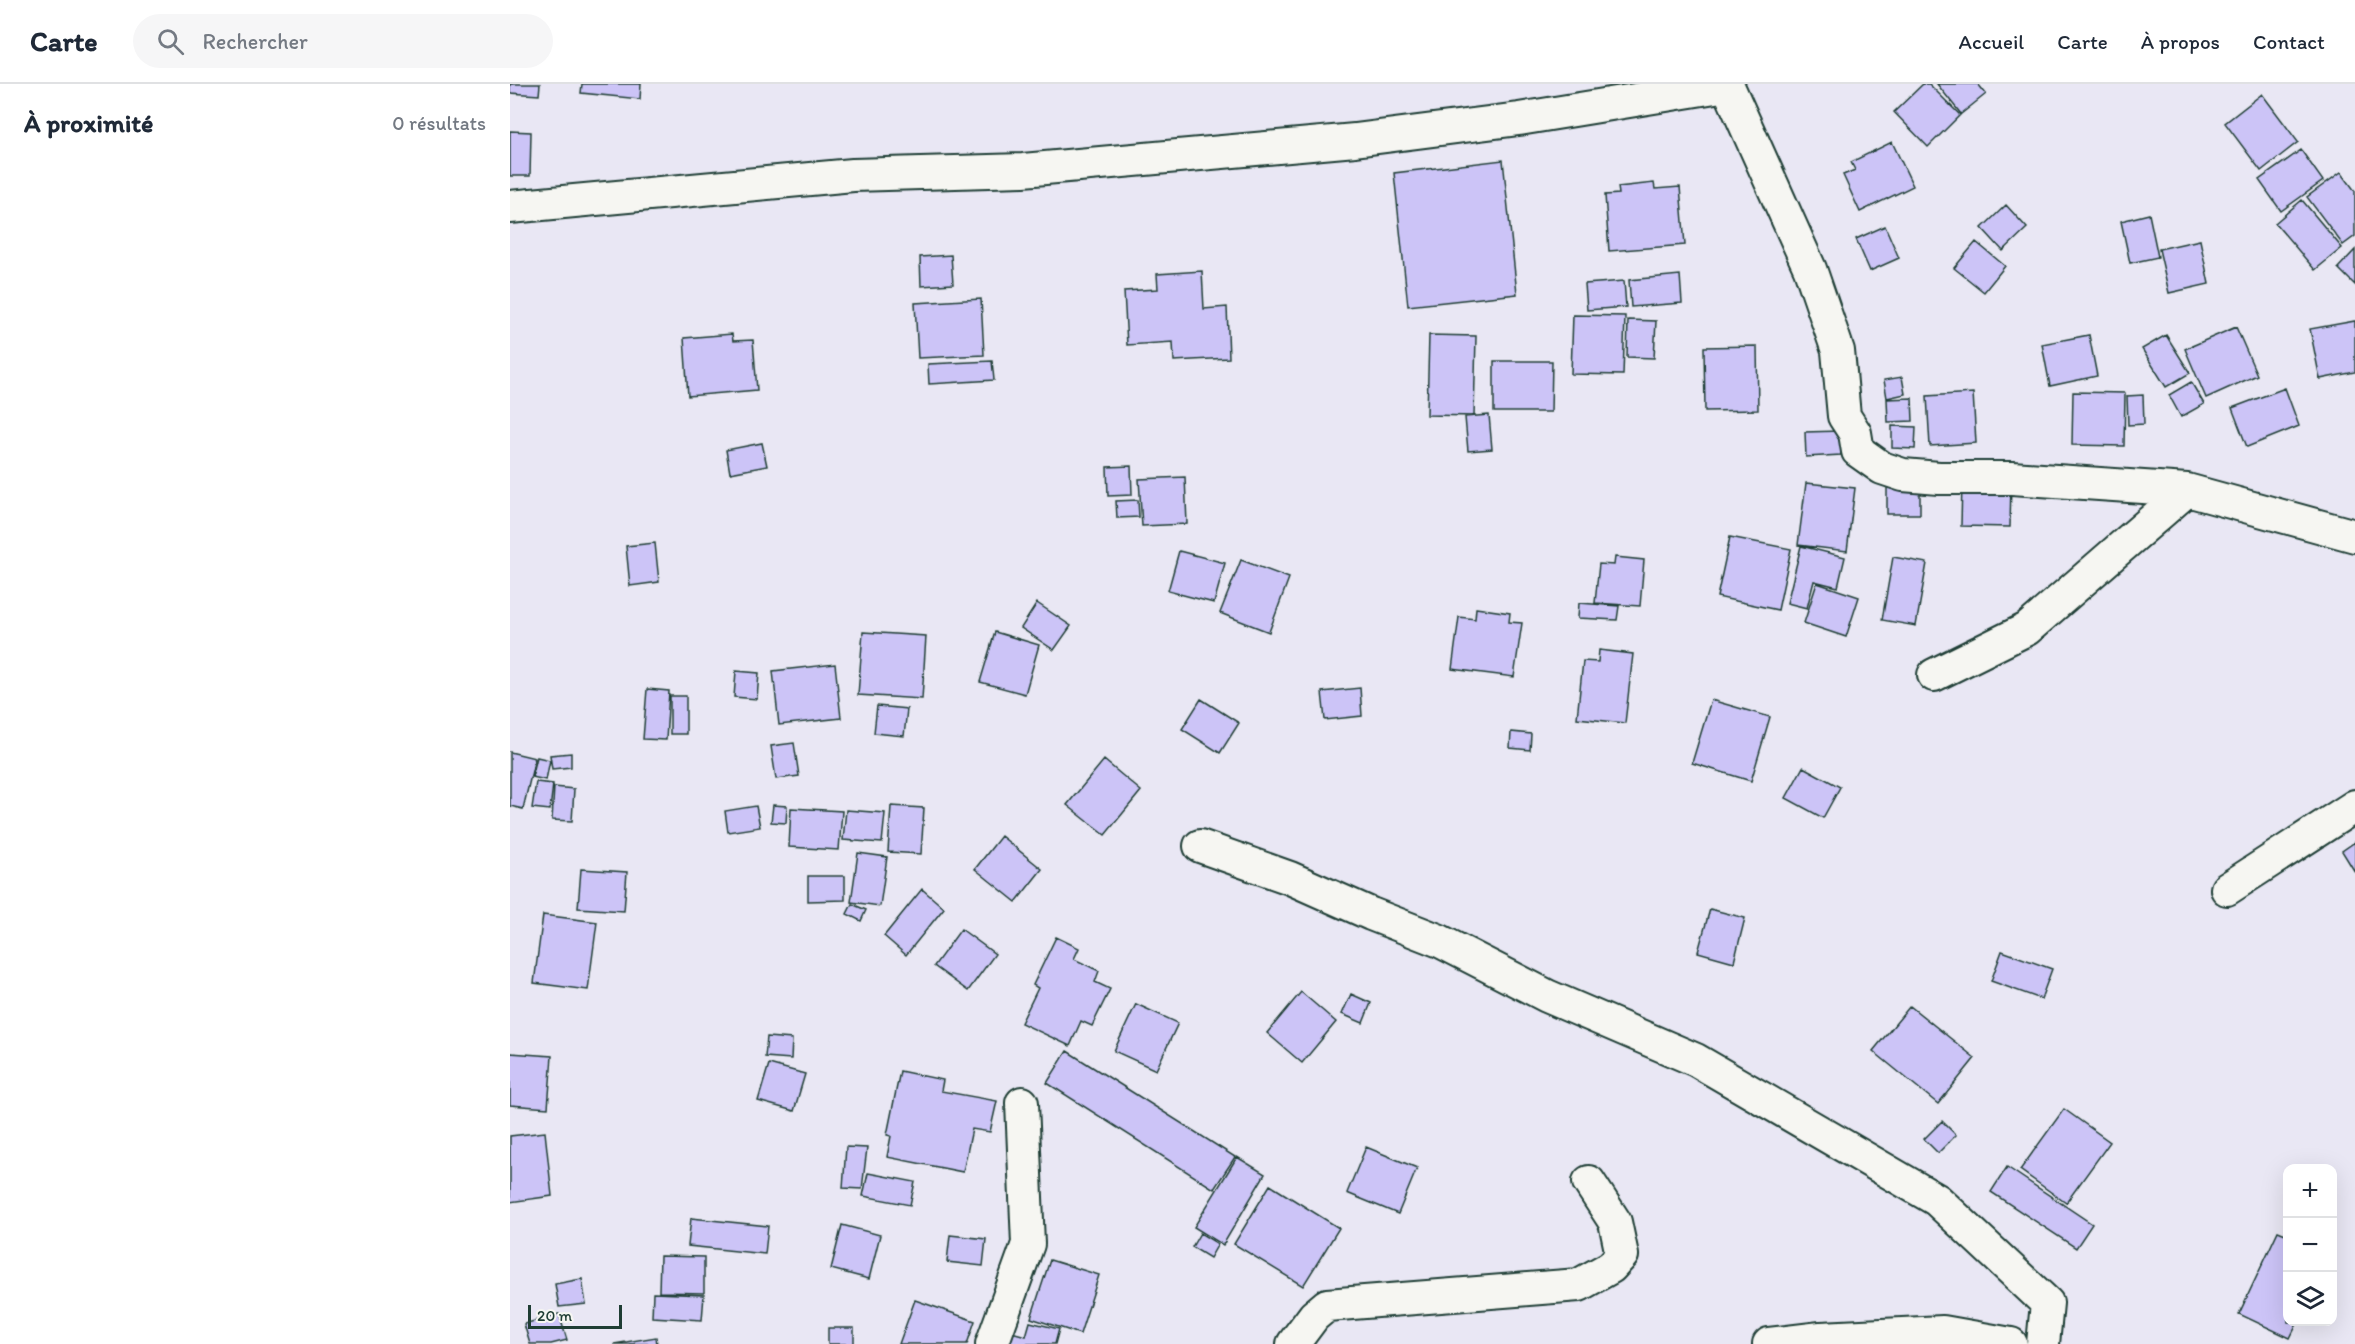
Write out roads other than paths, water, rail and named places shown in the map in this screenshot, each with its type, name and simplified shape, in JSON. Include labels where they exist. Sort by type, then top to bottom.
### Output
[{"type":"street","points":[[510,207],[853,175],[1023,170],[1355,140],[1530,117],[1727,85],[1810,269],[1838,351],[1844,416],[1855,433],[1858,451],[1882,468],[1903,475],[1939,478],[2024,479],[2187,490],[2355,536]]},
{"type":"street","points":[[1934,675],[2027,629],[2187,490]]},
{"type":"street","points":[[2227,889],[2355,806]]},
{"type":"street","points":[[1200,846],[1290,878],[1371,914],[1440,941],[1547,996],[1696,1060],[1937,1200],[2047,1303],[2043,1344]]},
{"type":"street","points":[[992,1344],[1028,1244],[1022,1103]]},
{"type":"street","points":[[1293,1344],[1314,1316],[1327,1305],[1579,1285],[1611,1267],[1622,1256],[1614,1222],[1589,1182]]},
{"type":"street","points":[[1769,1344],[1821,1338],[1943,1332],[2011,1344]]}]
